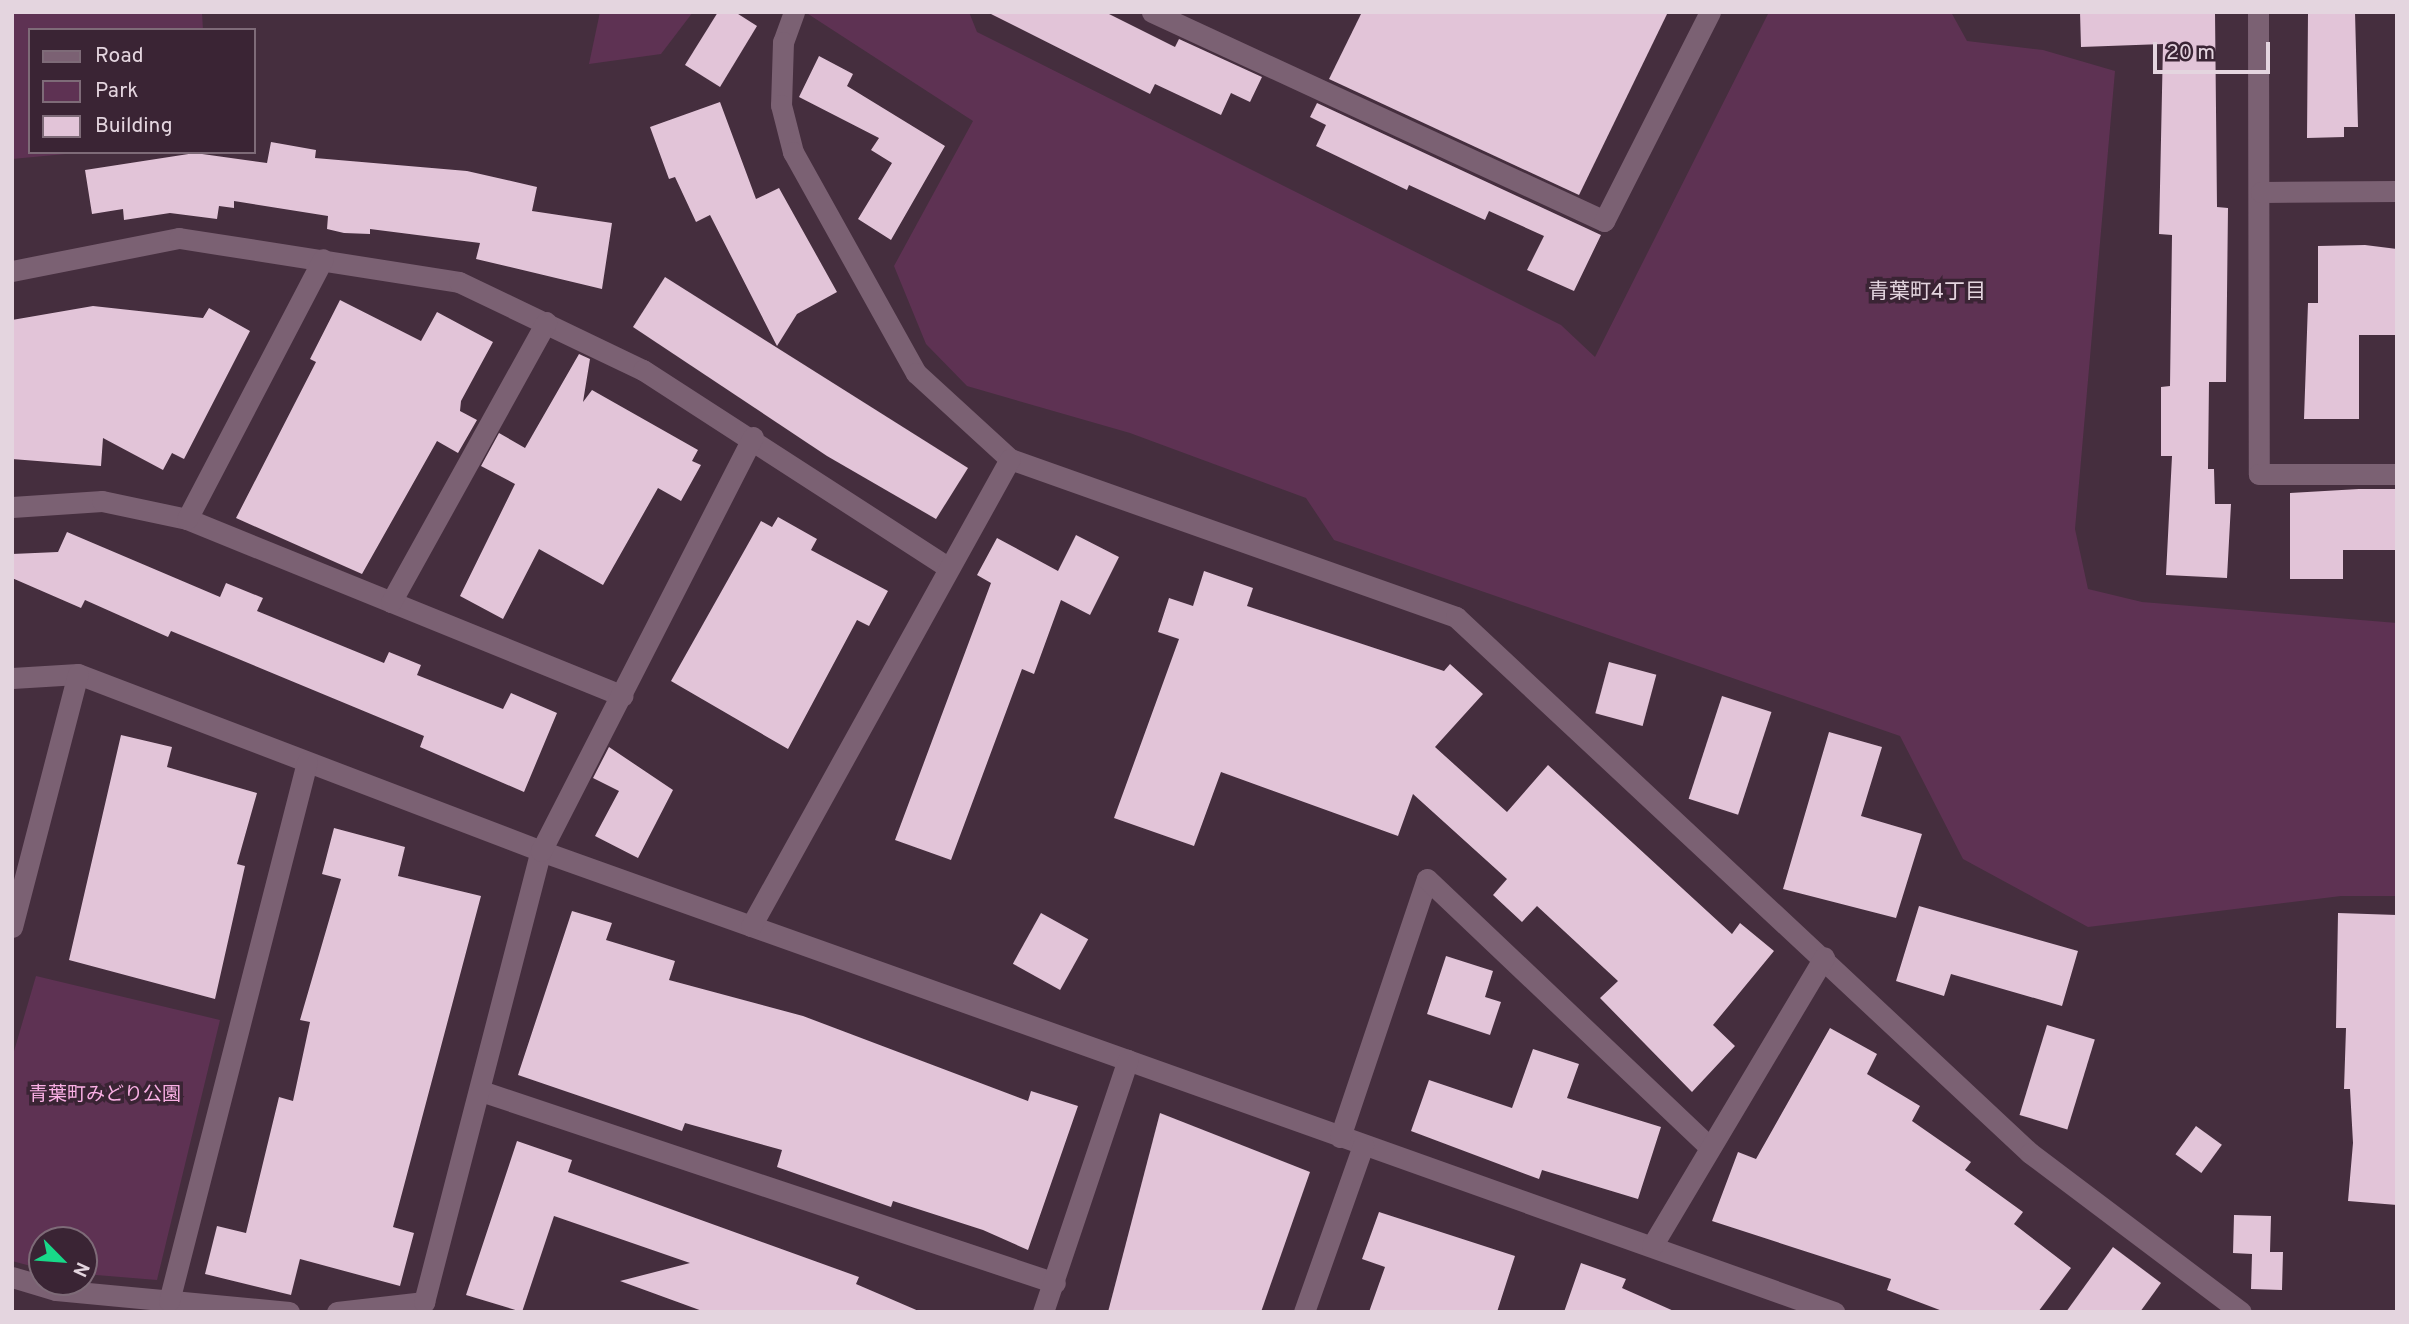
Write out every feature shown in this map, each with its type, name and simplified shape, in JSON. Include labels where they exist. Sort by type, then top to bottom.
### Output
[{"type":"street","points":[[794,12],[783,42],[781,105],[793,152],[916,373],[1010,459],[1456,617],[1824,957],[2030,1153],[2241,1312]]},
{"type":"street","points":[[1152,12],[1604,221],[1710,12]]},
{"type":"street","points":[[2258,12],[2261,192],[2259,474],[2397,474]]},
{"type":"street","points":[[2261,192],[2397,191]]},
{"type":"street","points":[[12,271],[178,238],[459,282],[546,321],[643,370],[752,437],[948,568]]},
{"type":"street","points":[[187,519],[323,259]]},
{"type":"street","points":[[391,602],[546,321]]},
{"type":"street","points":[[337,1312],[424,1302],[481,1091],[541,851],[752,437]]},
{"type":"street","points":[[751,926],[1010,459]]},
{"type":"street","points":[[12,507],[102,501],[187,519],[621,696]]},
{"type":"street","points":[[12,678],[78,674],[541,851],[1834,1312]]},
{"type":"street","points":[[12,927],[78,674]]},
{"type":"street","points":[[169,1301],[307,762]]},
{"type":"street","points":[[1340,1137],[1427,879],[1707,1145]]},
{"type":"street","points":[[1652,1246],[1707,1145],[1824,957]]},
{"type":"street","points":[[1043,1312],[1055,1283],[1128,1060]]},
{"type":"street","points":[[481,1091],[1055,1283]]},
{"type":"street","points":[[1304,1312],[1363,1145]]},
{"type":"street","points":[[12,1277],[56,1290],[289,1312]]},
{"type":"green space","points":[[12,12],[202,12],[203,28],[28,28],[28,154],[66,154],[12,159]]},
{"type":"green space","points":[[600,12],[693,12],[661,54],[589,64]]},
{"type":"green space","points":[[805,12],[969,12],[977,32],[1561,325],[1595,357],[1769,12],[1951,12],[1967,41],[2043,50],[2115,71],[2075,529],[2088,589],[2142,602],[2397,623],[2397,896],[2341,896],[2088,927],[1963,859],[1900,736],[1334,540],[1306,498],[1130,433],[967,386],[926,344],[894,266],[973,121]]},
{"type":"green space","name":"青葉町みどり公園","points":[[36,976],[220,1020],[157,1280],[98,1275],[98,1226],[28,1226],[28,1265],[12,1261],[12,1058]]},
{"type":"building","points":[[718,12],[735,12],[757,26],[720,87],[685,65]]},
{"type":"building","points":[[987,12],[1105,12],[1175,47],[1179,39],[1262,77],[1250,102],[1231,93],[1221,115],[1155,84],[1150,94]]},
{"type":"building","points":[[1362,12],[1668,12],[1579,195],[1329,79]]},
{"type":"building","points":[[2080,12],[2215,12],[2217,207],[2228,208],[2226,382],[2209,382],[2208,469],[2214,469],[2215,504],[2231,504],[2227,578],[2166,575],[2172,456],[2161,456],[2161,387],[2170,386],[2172,235],[2159,234],[2163,44],[2081,47]]},
{"type":"building","points":[[2308,12],[2355,12],[2358,127],[2344,127],[2344,137],[2307,138]]},
{"type":"building","points":[[819,56],[853,74],[847,86],[945,146],[891,240],[858,219],[892,163],[871,150],[879,138],[799,97]]},
{"type":"building","points":[[720,102],[756,199],[779,188],[837,292],[797,314],[777,346],[710,215],[696,222],[675,177],[669,179],[650,127]]},
{"type":"building","points":[[1317,103],[1601,235],[1574,291],[1527,270],[1544,236],[1489,211],[1485,220],[1409,185],[1407,190],[1316,146],[1326,125],[1310,117]]},
{"type":"building","points":[[271,142],[316,150],[315,158],[467,171],[537,187],[532,211],[612,223],[602,289],[476,259],[480,243],[370,229],[370,234],[344,233],[327,229],[328,216],[234,201],[234,208],[219,206],[217,219],[170,213],[124,220],[123,209],[92,214],[85,170],[189,154],[267,163]]},
{"type":"building","points":[[2365,245],[2397,249],[2397,335],[2359,335],[2359,419],[2304,419],[2308,303],[2318,303],[2318,246]]},
{"type":"building","points":[[665,277],[968,468],[936,519],[827,456],[633,327]]},
{"type":"building","points":[[340,300],[421,341],[437,312],[493,342],[461,401],[460,411],[477,420],[458,453],[437,441],[362,574],[236,518],[316,362],[310,359]]},
{"type":"building","points":[[93,306],[203,318],[209,308],[250,331],[184,459],[172,453],[163,470],[103,438],[101,466],[12,459],[12,320]]},
{"type":"building","points":[[579,354],[590,359],[583,402],[592,390],[698,450],[692,461],[701,465],[681,501],[658,488],[603,585],[539,549],[503,619],[460,596],[515,484],[481,466],[499,433],[525,448]]},
{"type":"building","points":[[2397,489],[2397,550],[2343,550],[2343,579],[2290,579],[2290,493]]},
{"type":"building","points":[[778,517],[817,539],[811,550],[888,591],[869,626],[857,620],[788,749],[671,681],[761,521],[772,527]]},
{"type":"building","points":[[67,532],[220,597],[226,583],[263,598],[257,611],[384,663],[389,652],[421,665],[417,675],[503,709],[511,693],[557,713],[524,792],[420,747],[424,736],[171,631],[168,637],[85,600],[81,608],[12,578],[12,554],[58,552]]},
{"type":"building","points":[[1076,535],[1119,557],[1090,615],[1061,600],[1034,674],[1022,669],[951,860],[895,840],[991,583],[977,575],[997,538],[1058,571]]},
{"type":"building","points":[[1204,571],[1253,588],[1247,606],[1444,671],[1450,664],[1483,694],[1435,747],[1507,812],[1548,765],[1732,934],[1740,923],[1774,951],[1713,1025],[1735,1046],[1692,1092],[1600,998],[1618,981],[1537,906],[1522,922],[1493,895],[1507,879],[1413,794],[1398,836],[1221,772],[1194,846],[1114,818],[1179,639],[1158,632],[1169,598],[1193,606]]},
{"type":"building","points":[[1609,662],[1656,675],[1643,726],[1595,713]]},
{"type":"building","points":[[1722,696],[1771,712],[1738,815],[1689,799]]},
{"type":"building","points":[[1829,732],[1882,747],[1861,816],[1922,834],[1896,918],[1783,889]]},
{"type":"building","points":[[121,735],[172,747],[167,767],[257,793],[237,864],[245,866],[215,999],[69,960]]},
{"type":"building","points":[[609,747],[673,790],[638,858],[595,836],[619,791],[593,778]]},
{"type":"building","points":[[334,828],[405,847],[398,876],[481,896],[393,1227],[414,1233],[400,1286],[300,1259],[291,1295],[205,1274],[217,1226],[246,1233],[279,1097],[293,1101],[310,1022],[300,1020],[341,879],[322,874]]},
{"type":"building","points":[[1919,906],[2078,951],[2062,1006],[1951,974],[1944,996],[1896,981]]},
{"type":"building","points":[[572,911],[612,923],[606,940],[675,961],[669,980],[803,1016],[1028,1101],[1031,1091],[1078,1106],[1028,1250],[983,1230],[893,1201],[891,1207],[777,1167],[782,1150],[685,1123],[682,1131],[518,1075]]},
{"type":"building","points":[[1041,913],[1088,939],[1060,990],[1013,964]]},
{"type":"building","points":[[2338,913],[2397,915],[2397,1205],[2348,1201],[2353,1143],[2350,1089],[2344,1089],[2346,1028],[2336,1028]]},
{"type":"building","points":[[1446,956],[1493,971],[1485,997],[1501,1002],[1490,1035],[1427,1014]]},
{"type":"building","points":[[2047,1025],[2095,1040],[2067,1130],[2020,1115]]},
{"type":"building","points":[[1830,1028],[1877,1054],[1867,1074],[1920,1106],[1912,1121],[1971,1162],[1965,1170],[2023,1212],[2014,1224],[2071,1268],[2038,1312],[1945,1312],[1887,1290],[1891,1279],[1712,1221],[1738,1152],[1756,1159]]},
{"type":"building","points":[[1533,1049],[1579,1064],[1567,1098],[1661,1127],[1638,1199],[1542,1170],[1539,1179],[1411,1131],[1429,1080],[1512,1108]]},
{"type":"building","points":[[1160,1113],[1310,1172],[1261,1312],[1108,1312]]},
{"type":"building","points":[[2196,1126],[2222,1145],[2201,1173],[2175,1154]]},
{"type":"building","points":[[517,1141],[572,1160],[568,1172],[859,1277],[856,1284],[921,1312],[705,1312],[620,1281],[690,1263],[554,1216],[522,1312],[466,1295]]},
{"type":"building","points":[[1379,1212],[1515,1256],[1497,1312],[1369,1312],[1385,1267],[1362,1259]]},
{"type":"building","points":[[2234,1215],[2271,1216],[2270,1252],[2283,1252],[2282,1290],[2251,1289],[2252,1254],[2233,1253]]},
{"type":"building","points":[[2113,1247],[2161,1283],[2140,1312],[2066,1312]]},
{"type":"building","points":[[1581,1263],[1626,1279],[1622,1288],[1676,1312],[1564,1312]]},
{"type":"district","name":"青葉町4丁目","points":[[1927,293]]}]
